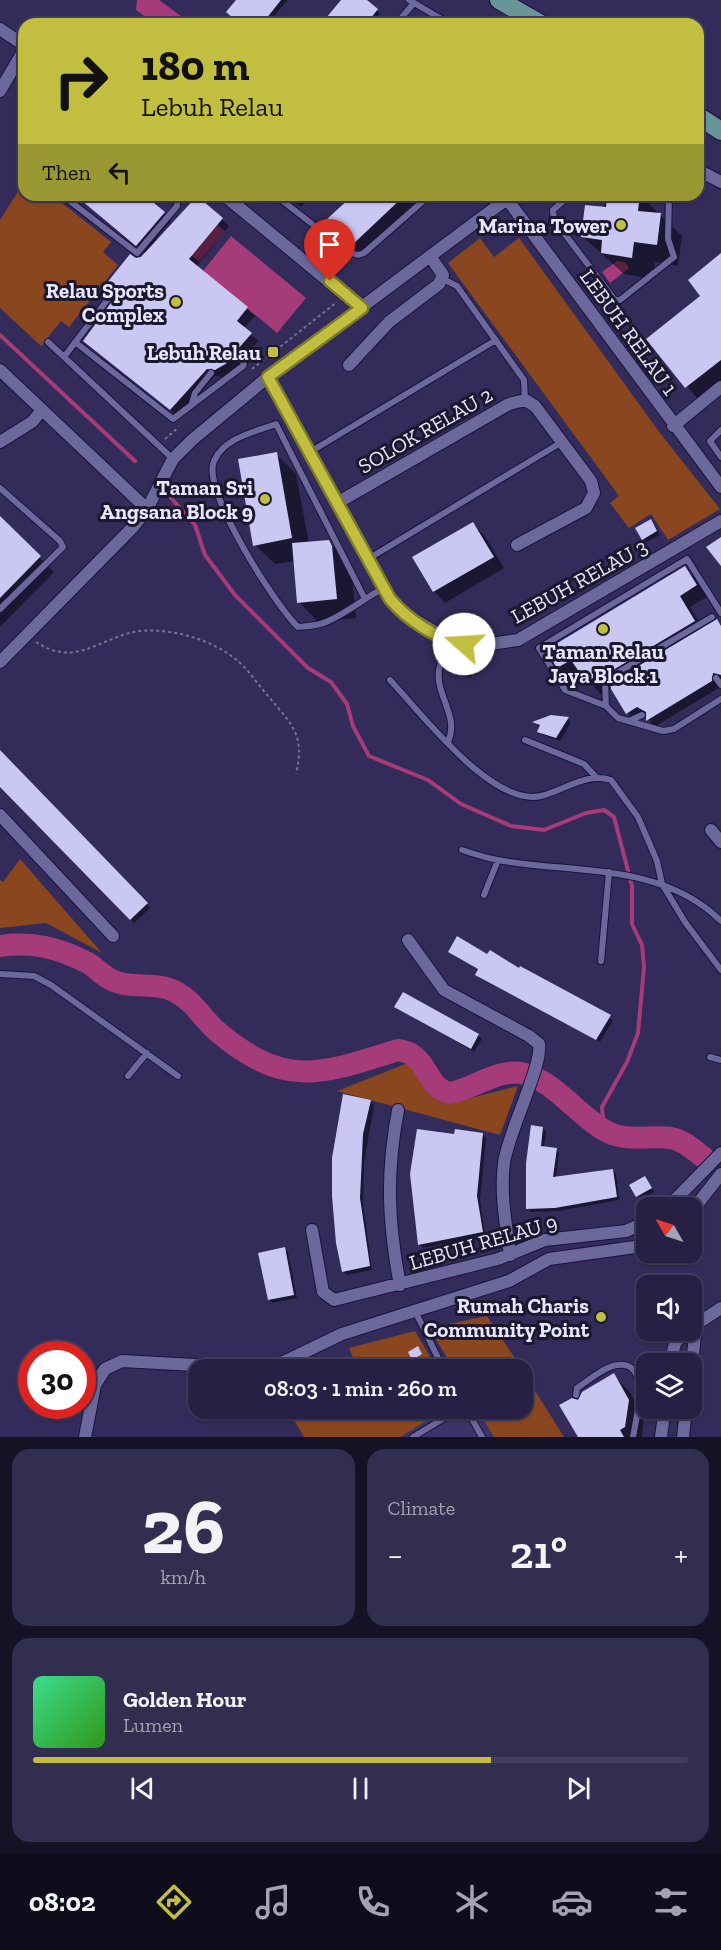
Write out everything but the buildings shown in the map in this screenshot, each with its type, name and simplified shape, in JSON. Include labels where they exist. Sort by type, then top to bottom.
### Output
[{"type":"main road","points":[[500,0],[532,18]]},
{"type":"main road","points":[[704,120],[721,131]]},
{"type":"street","points":[[0,29],[18,41]]},
{"type":"street","points":[[0,91],[18,60]]},
{"type":"street","points":[[704,173],[721,182]]},
{"type":"street","points":[[236,201],[362,308]]},
{"type":"street","points":[[0,662],[116,546],[147,508],[173,459],[192,440],[268,377],[504,201]]},
{"type":"street","name":"LEBUH RELAU 1","points":[[512,201],[673,426],[721,487]]},
{"type":"street","points":[[349,365],[389,322],[443,279],[442,272],[430,256]]},
{"type":"street","points":[[0,370],[147,508]]},
{"type":"street","name":"LEBUH RELAU 3","points":[[268,377],[367,559],[398,608],[424,627],[452,642],[476,646],[518,640],[680,548],[721,521]]},
{"type":"street","points":[[673,426],[721,387]]},
{"type":"street","name":"SOLOK RELAU 2","points":[[335,498],[509,404],[525,400],[535,406],[591,480],[594,492],[586,508],[518,545]]},
{"type":"street","points":[[0,442],[32,422],[42,410]]},
{"type":"street","points":[[0,815],[112,936]]},
{"type":"street","points":[[711,830],[721,842]]},
{"type":"street","points":[[408,940],[444,990],[529,1036],[539,1044],[540,1057],[516,1117],[504,1163],[503,1196],[510,1255]]},
{"type":"street","points":[[398,1110],[389,1173],[388,1211],[400,1285]]},
{"type":"street","points":[[678,1197],[721,1153]]},
{"type":"street","points":[[702,1198],[721,1174]]},
{"type":"street","name":"LEBUH RELAU 9","points":[[312,1230],[322,1288],[329,1299],[341,1300],[510,1255],[545,1240],[626,1231],[636,1226]]},
{"type":"street","points":[[290,1359],[342,1334],[509,1281],[549,1259],[636,1247]]},
{"type":"street","points":[[702,1320],[721,1308]]},
{"type":"street","points":[[85,1437],[96,1384],[105,1370],[122,1360],[188,1365]]},
{"type":"street","points":[[661,1437],[663,1419]]},
{"type":"street","points":[[683,1437],[685,1419]]},
{"type":"lane","points":[[400,18],[412,1],[440,18]]},
{"type":"lane","points":[[70,201],[137,253],[177,206],[176,201]]},
{"type":"lane","points":[[283,201],[348,252],[358,255],[364,253],[423,201]]},
{"type":"lane","points":[[563,201],[553,210],[554,220],[615,300],[620,300],[674,257],[668,239],[669,201]]},
{"type":"lane","points":[[443,279],[457,286],[524,380],[525,400]]},
{"type":"lane","points":[[64,357],[111,295]]},
{"type":"lane","points":[[310,452],[496,340]]},
{"type":"lane","points":[[48,342],[173,459]]},
{"type":"lane","points":[[75,342],[170,418],[176,418],[192,403],[201,399],[243,366],[244,363],[235,354]]},
{"type":"lane","points":[[192,403],[195,393],[211,373]]},
{"type":"lane","points":[[365,599],[276,424],[231,442],[222,448],[212,464],[213,477],[236,537],[281,610],[298,627],[325,623],[365,599],[384,587]]},
{"type":"lane","points":[[721,430],[710,441],[721,457]]},
{"type":"lane","points":[[367,559],[562,442]]},
{"type":"lane","points":[[0,488],[60,541],[63,547],[0,609]]},
{"type":"lane","points":[[316,501],[335,498]]},
{"type":"lane","points":[[322,512],[335,498]]},
{"type":"lane","points":[[680,548],[721,613]]},
{"type":"lane","points":[[687,559],[541,645],[540,651],[565,690],[606,706],[618,718],[629,722],[668,731],[721,699]]},
{"type":"lane","points":[[606,706],[605,680],[714,619],[714,602]]},
{"type":"lane","points":[[441,662],[436,675],[453,728],[448,742]]},
{"type":"lane","points":[[716,678],[721,686]]},
{"type":"lane","points":[[390,680],[489,782],[523,798],[541,796],[596,777],[611,780],[638,817],[657,861],[662,884],[691,930],[721,970]]},
{"type":"lane","points":[[629,722],[642,715]]},
{"type":"lane","points":[[525,740],[584,764],[596,777]]},
{"type":"lane","points":[[462,850],[498,860],[609,872],[662,884],[693,900],[721,921]]},
{"type":"lane","points":[[484,895],[498,860]]},
{"type":"lane","points":[[601,961],[609,872]]},
{"type":"lane","points":[[0,974],[33,976],[42,980],[178,1076]]},
{"type":"lane","points":[[128,1076],[147,1053]]},
{"type":"lane","points":[[710,1057],[721,1060]]},
{"type":"lane","points":[[415,1310],[439,1359]]},
{"type":"lane","points":[[576,1395],[577,1388],[611,1367],[626,1365],[634,1370],[640,1384],[633,1437]]},
{"type":"lane","points":[[413,1437],[443,1419]]},
{"type":"lane","points":[[472,1419],[482,1437]]},
{"type":"path","points":[[26,636],[50,652],[63,654],[139,632],[168,632],[200,639],[238,662],[285,716],[298,738],[301,752],[296,774]]},
{"type":"shaded area","points":[[137,0],[159,0],[184,18],[147,18],[136,10]]},
{"type":"shaded area","points":[[18,192],[18,201],[60,201],[111,242],[103,252],[118,265],[69,327],[61,321],[41,346],[0,308],[0,220]]},
{"type":"shaded area","points":[[197,208],[225,231],[199,262],[172,239]]},
{"type":"shaded area","points":[[231,236],[306,298],[277,333],[203,271]]},
{"type":"shaded area","points":[[480,238],[494,257],[519,238],[660,433],[720,509],[668,540],[651,514],[629,528],[610,503],[619,496],[448,263]]},
{"type":"shaded area","points":[[617,261],[625,262],[629,268],[610,283],[602,272]]},
{"type":"shaded area","points":[[20,859],[102,953],[46,923],[0,928],[0,880],[3,882]]},
{"type":"shaded area","points":[[408,1063],[432,1093],[452,1103],[518,1086],[500,1135],[337,1091]]},
{"type":"shaded area","points":[[487,1316],[515,1359],[448,1359],[429,1328]]},
{"type":"shaded area","points":[[415,1331],[431,1359],[354,1359],[349,1348]]},
{"type":"shaded area","points":[[533,1388],[564,1437],[304,1437],[294,1419],[533,1419]]},
{"type":"shaded area","points":[[533,1388],[564,1437],[494,1437],[483,1419],[533,1419]]},
{"type":"shaded area","points":[[294,1419],[430,1419],[400,1437],[304,1437]]},
{"type":"waterway","points":[[0,335],[135,461]]},
{"type":"waterway","points":[[171,498],[195,525],[205,555],[235,595],[308,668],[331,682],[347,704],[353,726],[369,756],[428,780],[461,804],[511,826],[544,830],[586,813],[604,810],[614,817],[632,886],[632,924],[642,945],[644,967],[638,1033],[627,1062],[602,1107],[604,1130]]},
{"type":"waterway","points":[[0,946],[23,944],[45,947],[67,953],[88,963],[118,983],[168,988],[183,996],[219,1033],[243,1051],[265,1063],[305,1072],[347,1065],[398,1050],[416,1058],[435,1085],[450,1093],[503,1074],[521,1073],[532,1076],[554,1089],[594,1123],[612,1134],[675,1139],[703,1157]]},
{"type":"place","name":"Marina Tower","points":[[621,225]]},
{"type":"place","name":"Relau Sports Complex","points":[[176,302]]},
{"type":"place","name":"Lebuh Relau","points":[[273,352]]},
{"type":"place","name":"Taman Sri Angsana Block 9","points":[[265,499]]},
{"type":"place","name":"Taman Relau Jaya Block 1","points":[[603,629]]},
{"type":"place","name":"Rumah Charis Community Point","points":[[601,1317]]},
{"type":"route","points":[[330,281],[362,308],[268,377],[286,406],[390,599],[408,616],[440,637],[464,644]]}]
